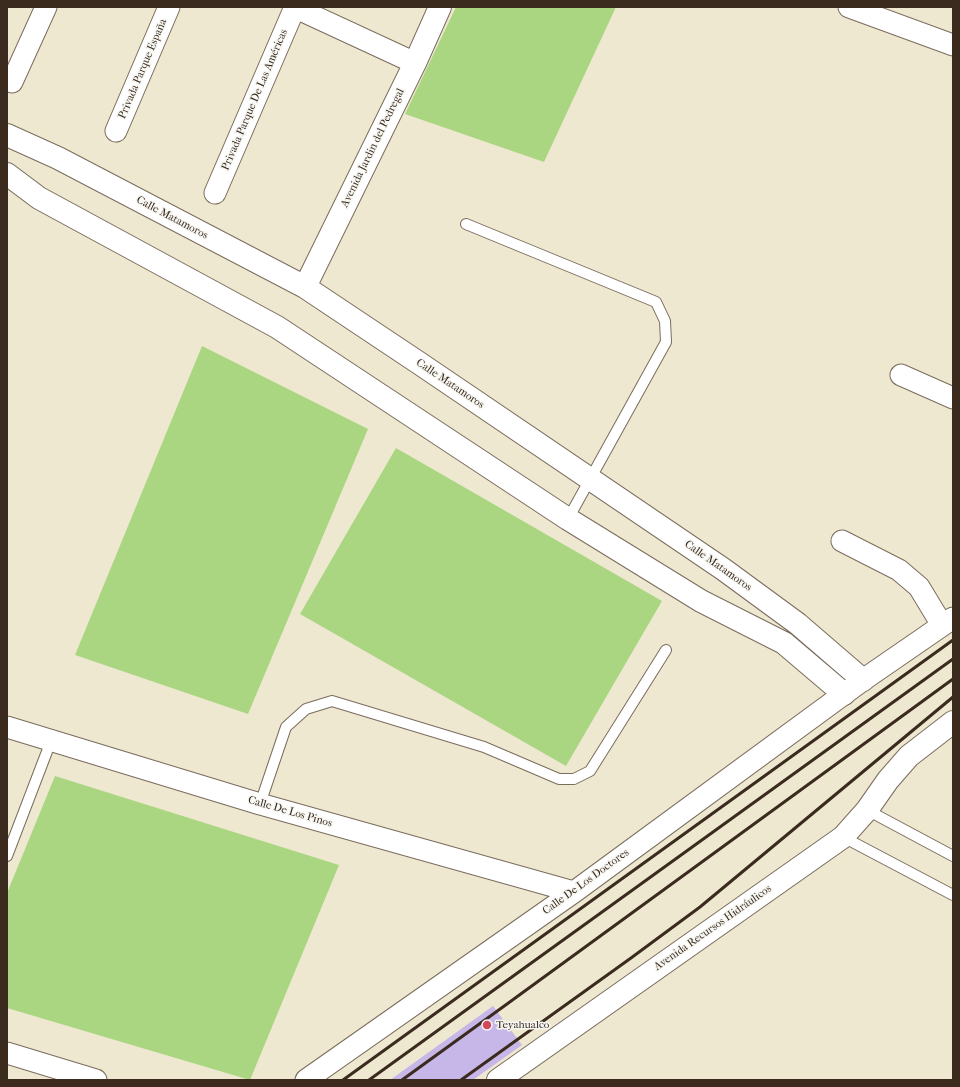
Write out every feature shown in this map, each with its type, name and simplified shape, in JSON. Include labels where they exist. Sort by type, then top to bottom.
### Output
[{"type":"street","points":[[12,82],[46,7]]},
{"type":"street","name":"Privada Parque España","points":[[116,131],[169,7]]},
{"type":"street","points":[[294,7],[415,63]]},
{"type":"street","name":"Privada Parque De Las Américas","points":[[216,193],[294,7]]},
{"type":"street","name":"Avenida Jardin del Pedregal","points":[[305,287],[415,63],[440,7]]},
{"type":"street","points":[[849,7],[953,45]]},
{"type":"street","name":"Calle Matamoros","points":[[7,135],[58,158],[305,287],[420,363],[736,578],[798,624],[863,680]]},
{"type":"street","points":[[7,174],[39,198],[277,327],[568,519],[701,601],[784,643],[844,694]]},
{"type":"street","points":[[901,375],[953,398]]},
{"type":"street","points":[[842,541],[899,570],[919,587],[948,622]]},
{"type":"street","name":"Calle De Los Doctores","points":[[306,1080],[574,892],[863,680],[948,622]]},
{"type":"street","name":"Avenida Recursos Hidráulicos","points":[[498,1080],[843,836],[867,810],[888,780],[909,756],[953,722]]},
{"type":"street","name":"Calle De Los Pinos","points":[[7,727],[260,804],[574,892]]},
{"type":"street","points":[[7,1054],[96,1080]]},
{"type":"lane","points":[[466,224],[656,302],[665,321],[666,342],[568,519]]},
{"type":"lane","points":[[260,804],[286,727],[306,708],[332,701],[484,747],[559,779],[574,779],[590,772],[666,650]]},
{"type":"lane","points":[[7,856],[51,741]]},
{"type":"lane","points":[[867,810],[953,856]]},
{"type":"lane","points":[[843,836],[953,895]]},
{"type":"green space","points":[[456,7],[616,7],[544,162],[405,114]]},
{"type":"green space","points":[[202,346],[368,429],[248,714],[75,655]]},
{"type":"green space","points":[[396,448],[662,601],[566,766],[300,614]]},
{"type":"green space","points":[[55,776],[339,865],[250,1080],[7,1008],[7,893]]},
{"type":"building","name":"Teyahualco","points":[[493,1006],[522,1045],[473,1080],[390,1080]]},
{"type":"railway","points":[[343,1080],[953,640]]},
{"type":"railway","points":[[369,1080],[953,659]]},
{"type":"railway","points":[[402,1080],[953,679]]},
{"type":"railway","points":[[461,1080],[700,907],[953,697]]},
{"type":"place","name":"Teyahualco","points":[[487,1025]]}]
